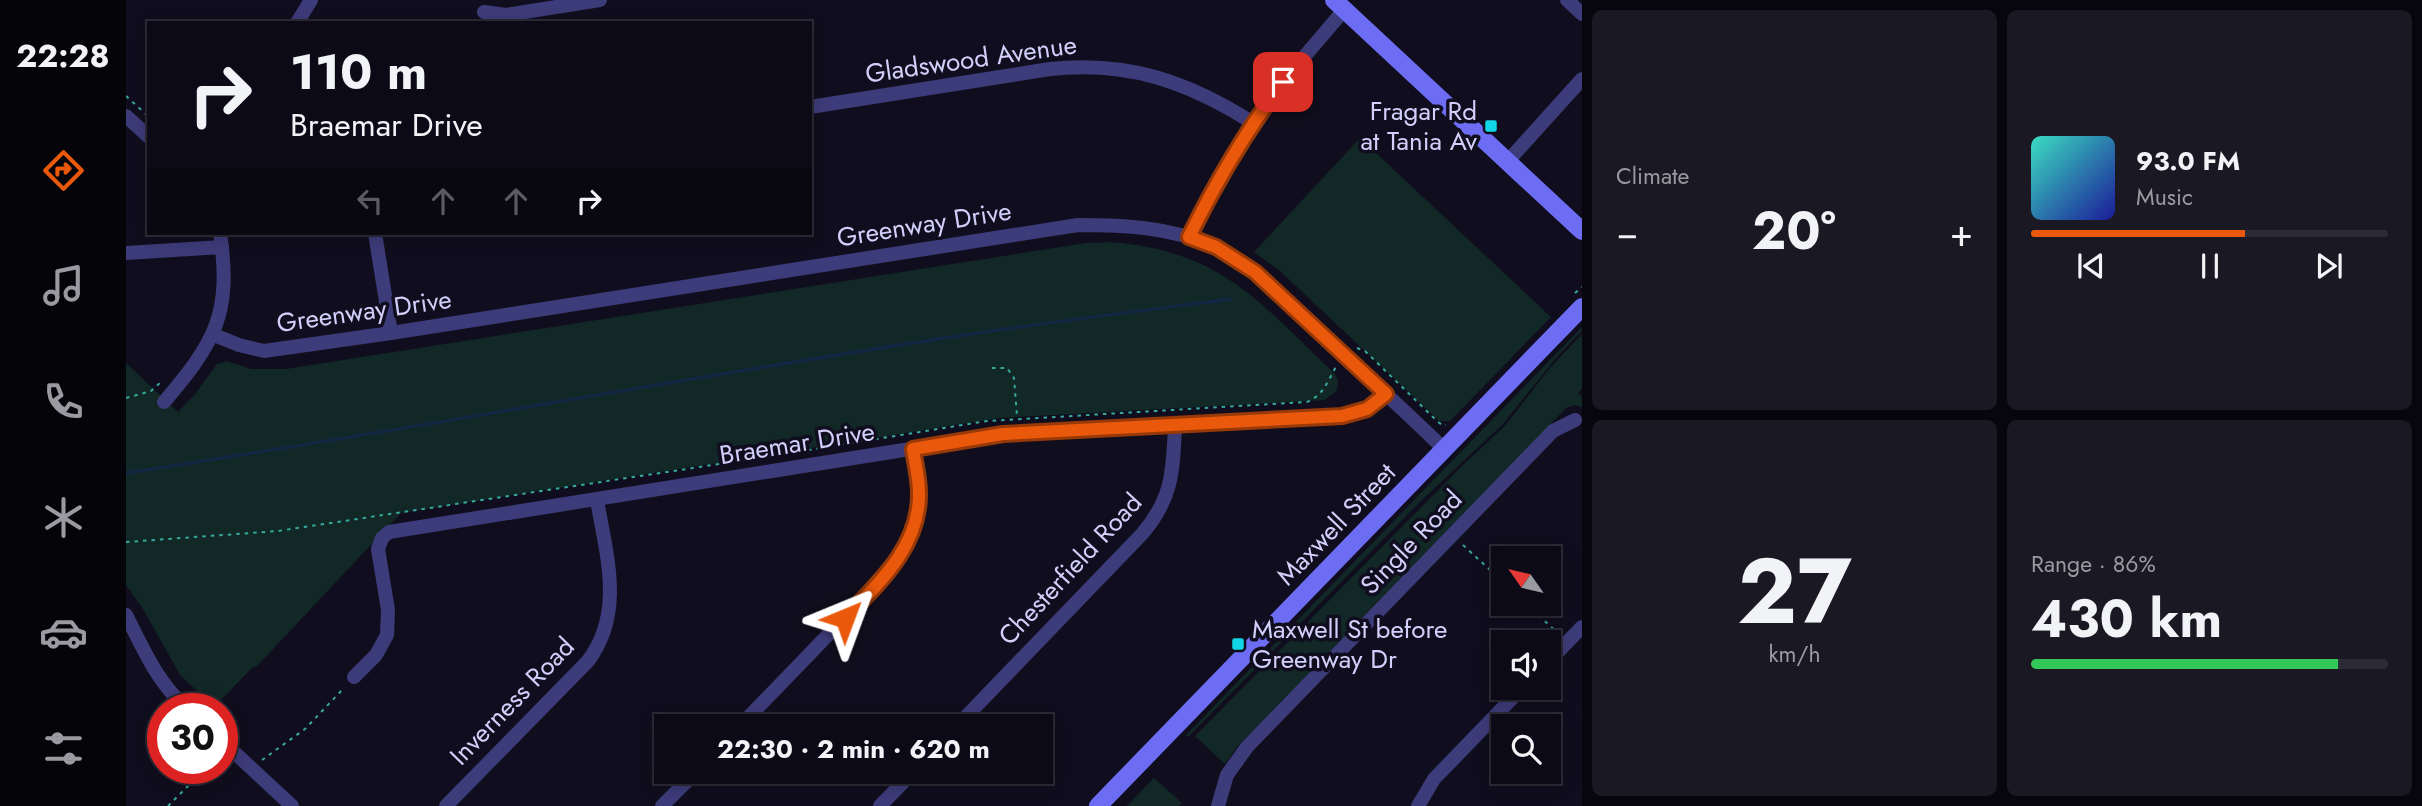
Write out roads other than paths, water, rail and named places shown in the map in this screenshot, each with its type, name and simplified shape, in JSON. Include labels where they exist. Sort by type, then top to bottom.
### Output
[{"type":"main road","points":[[1339,5],[1582,231]]},
{"type":"main road","name":"Maxwell Street","points":[[1098,806],[1582,307]]},
{"type":"street","points":[[298,21],[311,0]]},
{"type":"street","points":[[484,12],[506,15],[600,0]]},
{"type":"street","points":[[1567,0],[1582,15]]},
{"type":"street","points":[[1189,237],[1227,164],[1253,123],[1339,5]]},
{"type":"street","name":"Gladswood Avenue","points":[[812,107],[1050,69],[1075,66],[1110,67],[1175,82],[1211,98],[1253,123]]},
{"type":"street","points":[[1507,162],[1582,79]]},
{"type":"street","points":[[126,116],[147,135]]},
{"type":"street","name":"Greenway Drive","points":[[214,335],[264,351],[1078,225],[1135,226],[1159,229],[1216,247],[1255,272],[1445,450]]},
{"type":"street","points":[[375,235],[391,333]]},
{"type":"street","points":[[126,253],[221,240],[224,295],[214,335],[194,367],[164,402]]},
{"type":"street","name":"Braemar Drive","points":[[354,677],[376,656],[387,635],[388,610],[378,549],[382,538],[394,531],[1003,434],[1342,416],[1367,409],[1386,394]]},
{"type":"street","name":"Single Road","points":[[1218,806],[1227,775],[1247,747],[1552,431],[1575,420]]},
{"type":"street","name":"Chesterfield Road","points":[[969,714],[1156,517],[1166,500],[1172,481],[1175,425]]},
{"type":"street","points":[[752,714],[880,581],[902,554],[919,502],[913,449]]},
{"type":"street","name":"Inverness Road","points":[[446,806],[588,661],[599,644],[608,619],[611,592],[597,500]]},
{"type":"street","points":[[126,615],[153,669],[171,693]]},
{"type":"street","points":[[1561,648],[1582,627]]},
{"type":"street","points":[[1418,806],[1434,779],[1510,700]]},
{"type":"street","points":[[238,756],[292,806]]},
{"type":"street","points":[[663,806],[684,784]]},
{"type":"street","points":[[880,806],[901,784]]},
{"type":"waterway","points":[[126,473],[854,352],[1231,299]]},
{"type":"place","name":"Fragar Rd at Tania Av","points":[[1491,126]]},
{"type":"place","name":"Maxwell St before Greenway Dr","points":[[1238,644]]}]
